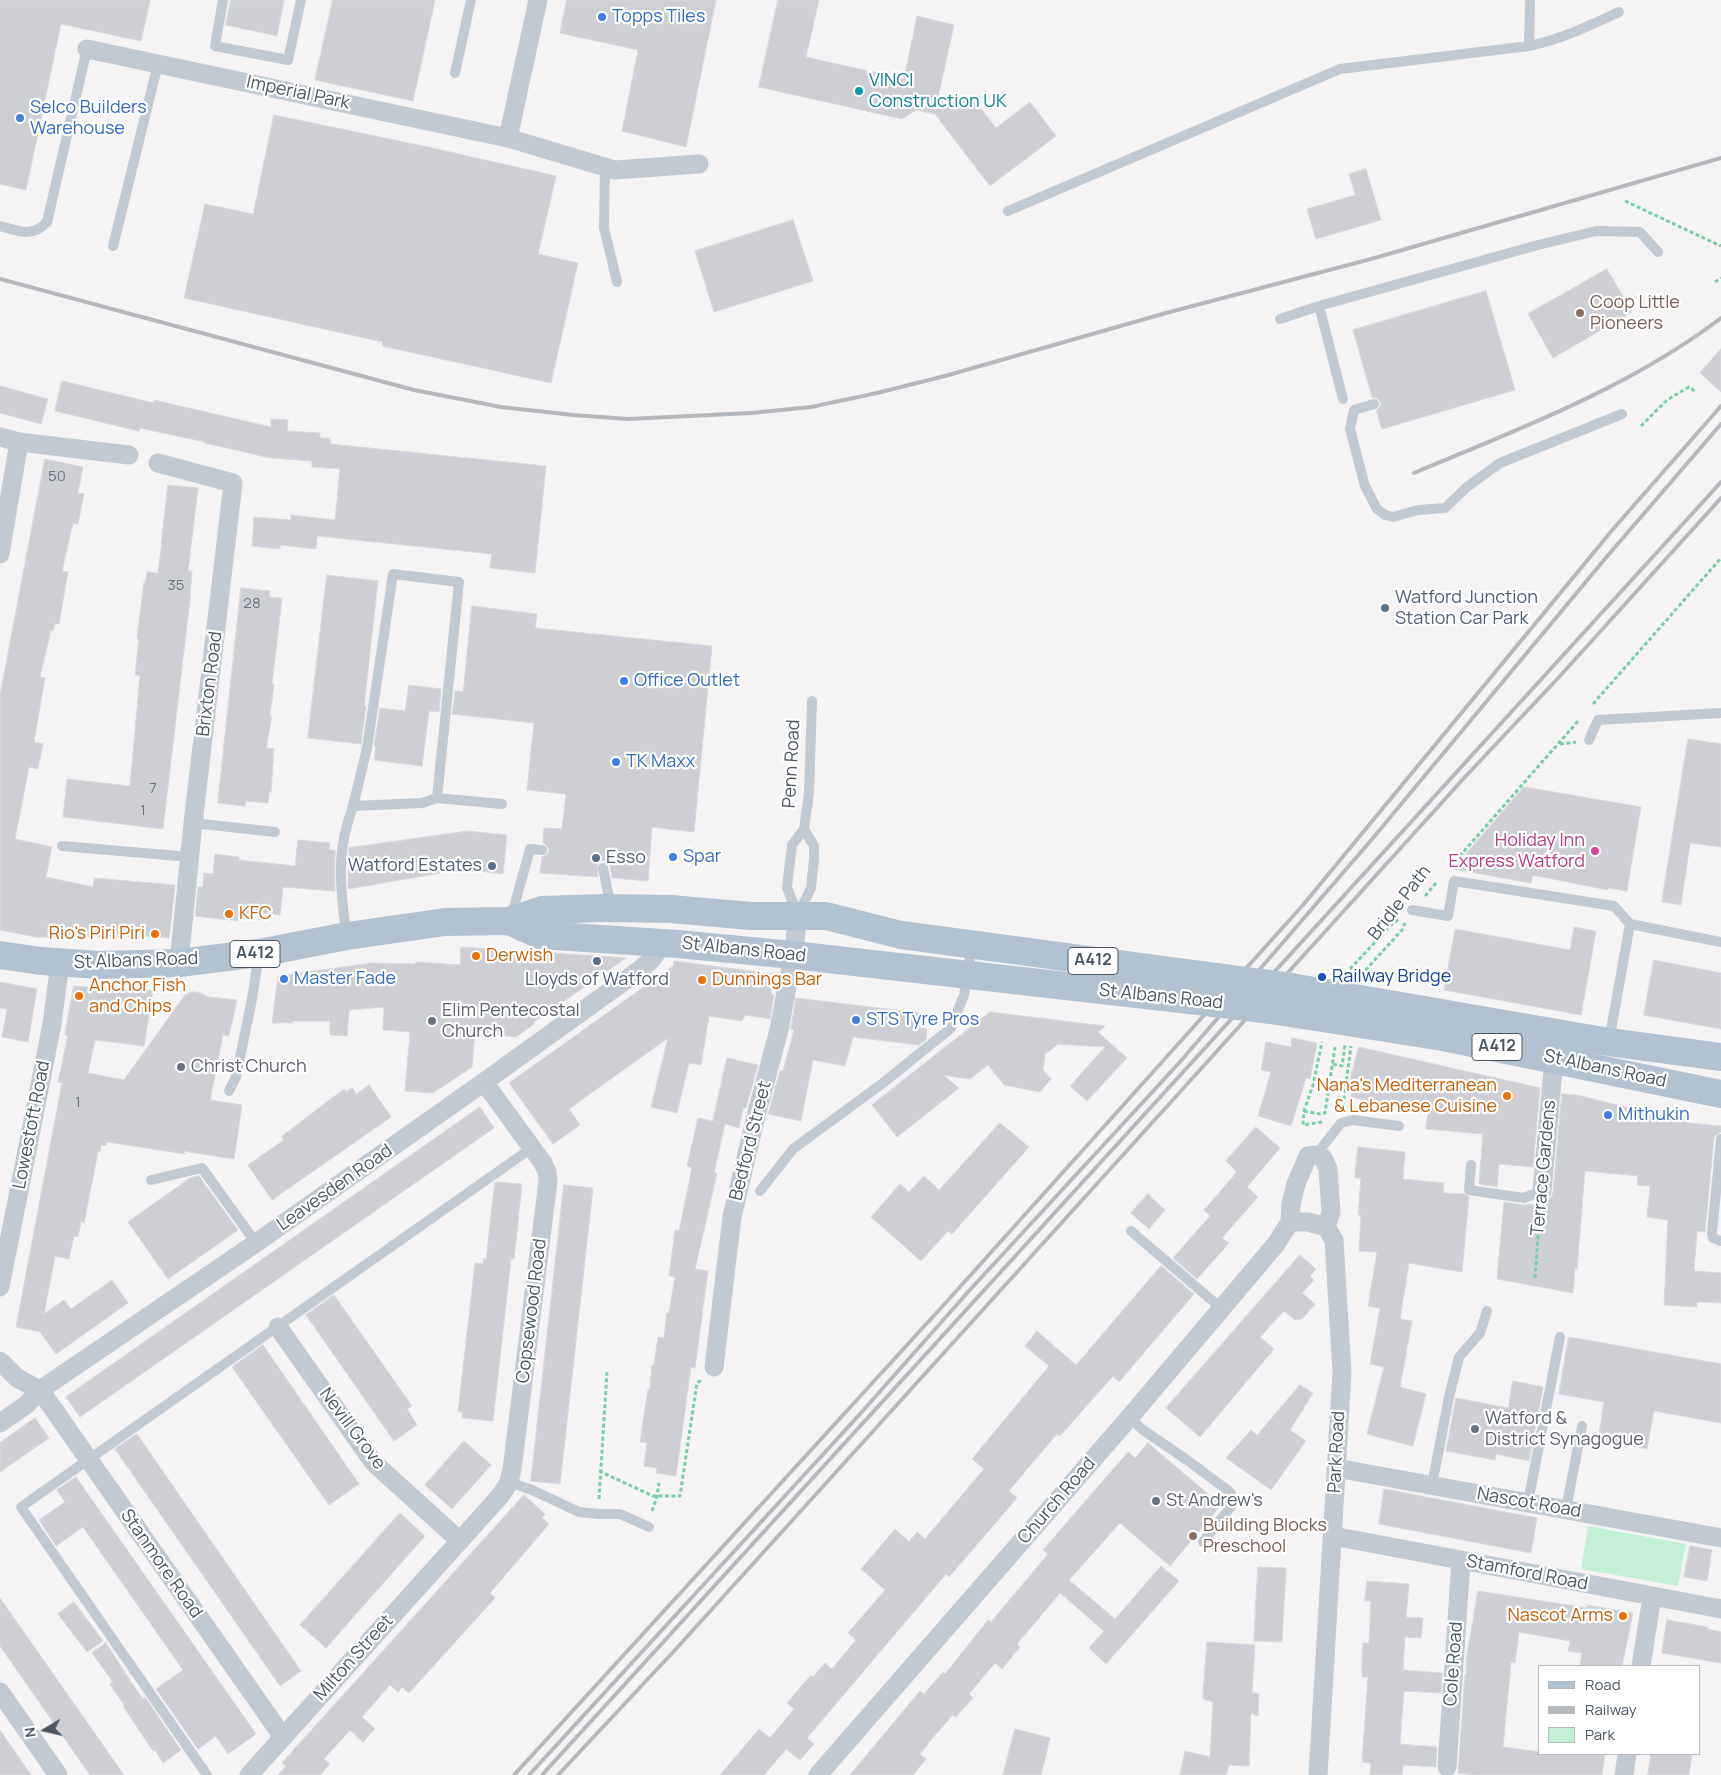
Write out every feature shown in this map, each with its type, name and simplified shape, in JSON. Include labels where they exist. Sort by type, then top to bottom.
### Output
[{"type":"main road","name":"St Albans Road","points":[[0,955],[60,963],[100,965],[179,963],[260,953],[347,936],[445,922],[510,922],[542,910],[638,908],[751,916],[826,916],[861,927],[901,936],[1291,987],[1609,1042],[1721,1057]]},
{"type":"main road","points":[[638,908],[654,922],[660,942]]},
{"type":"main road","name":"St Albans Road","points":[[510,922],[540,935],[660,942],[793,955],[1271,1010],[1443,1037],[1554,1058],[1721,1094]]},
{"type":"street","points":[[508,138],[538,0]]},
{"type":"street","name":"Imperial Park","points":[[87,49],[508,138],[615,170],[699,164]]},
{"type":"street","points":[[0,437],[19,442],[129,455]]},
{"type":"street","points":[[0,554],[19,442]]},
{"type":"street","name":"Brixton Road","points":[[158,463],[233,483],[193,823],[179,963]]},
{"type":"street","name":"Bedford Street","points":[[714,1367],[732,1218],[779,1030],[798,916]]},
{"type":"street","name":"Leavesden Road","points":[[0,1423],[26,1405],[40,1390],[256,1243],[646,965],[658,952],[660,942]]},
{"type":"street","name":"Lowestoft Road","points":[[0,1287],[52,1024],[60,963]]},
{"type":"street","name":"Terrace Gardens","points":[[1542,1191],[1554,1058]]},
{"type":"street","name":"Copsewood Road","points":[[460,1541],[501,1494],[509,1482],[548,1181],[543,1162],[484,1082]]},
{"type":"street","points":[[1316,1155],[1323,1158],[1328,1169],[1331,1212],[1326,1227],[1308,1222],[1290,1222],[1291,1204],[1296,1184],[1308,1156],[1316,1155]]},
{"type":"street","name":"Church Road","points":[[818,1775],[1129,1418],[1276,1244],[1290,1222]]},
{"type":"street","name":"Park Road","points":[[1318,1775],[1342,1372],[1334,1240],[1326,1227]]},
{"type":"street","name":"Nevill Grove","points":[[278,1327],[374,1463],[460,1541]]},
{"type":"street","points":[[0,1361],[17,1378],[40,1390]]},
{"type":"street","name":"Stanmore Road","points":[[40,1390],[283,1737]]},
{"type":"street","name":"Nascot Road","points":[[1336,1468],[1721,1538]]},
{"type":"street","name":"Stamford Road","points":[[1332,1536],[1721,1609]]},
{"type":"street","name":"Milton Street","points":[[248,1775],[460,1541]]},
{"type":"street","name":"Cole Road","points":[[1447,1767],[1461,1561]]},
{"type":"street","points":[[1641,1665],[1652,1597]]},
{"type":"street","points":[[0,1692],[58,1775]]},
{"type":"street","points":[[1624,1775],[1627,1755]]},
{"type":"lane","points":[[223,0],[215,46],[288,60],[301,0]]},
{"type":"lane","points":[[455,73],[471,0]]},
{"type":"lane","points":[[1529,46],[1530,0]]},
{"type":"lane","points":[[1008,211],[1340,69],[1529,46],[1553,41],[1575,33],[1619,12]]},
{"type":"lane","points":[[0,226],[28,233],[39,230],[47,222],[87,49]]},
{"type":"lane","points":[[113,246],[158,64]]},
{"type":"lane","points":[[605,166],[604,228],[616,282]]},
{"type":"lane","points":[[1280,319],[1319,306],[1538,245],[1596,231],[1640,232],[1658,252]]},
{"type":"lane","points":[[1319,306],[1343,399]]},
{"type":"lane","points":[[1374,404],[1354,410],[1350,429],[1365,486],[1372,501],[1377,509],[1386,516],[1393,518],[1418,510],[1445,508],[1467,487],[1500,463],[1622,414]]},
{"type":"lane","points":[[347,936],[341,866],[343,844],[368,748],[393,574],[459,582],[437,798]]},
{"type":"lane","name":"Penn Road","points":[[798,916],[787,888],[792,845],[804,829],[809,793],[812,701]]},
{"type":"lane","points":[[1589,740],[1598,720],[1721,713]]},
{"type":"lane","points":[[352,806],[422,802],[437,798],[502,804]]},
{"type":"lane","points":[[193,823],[275,832]]},
{"type":"lane","name":"Penn Road","points":[[798,916],[811,888],[814,860],[814,846],[804,829]]},
{"type":"lane","points":[[62,846],[190,857]]},
{"type":"lane","points":[[510,922],[530,849],[542,850]]},
{"type":"lane","points":[[604,868],[611,908]]},
{"type":"lane","points":[[1412,910],[1448,916],[1454,880],[1614,906],[1630,924],[1721,942]]},
{"type":"lane","points":[[1609,1042],[1630,924]]},
{"type":"lane","points":[[760,1192],[793,1149],[883,1083],[951,1028],[964,995],[972,945]]},
{"type":"lane","points":[[229,1091],[236,1077],[260,953]]},
{"type":"lane","points":[[1316,1155],[1341,1123],[1353,1120],[1399,1126]]},
{"type":"lane","points":[[1721,1139],[1712,1233],[1713,1238],[1721,1241]]},
{"type":"lane","points":[[207,1775],[21,1507],[533,1147]]},
{"type":"lane","points":[[1471,1165],[1469,1190],[1524,1198],[1542,1191]]},
{"type":"lane","points":[[151,1180],[202,1168],[256,1243]]},
{"type":"lane","points":[[1131,1231],[1222,1309]]},
{"type":"lane","points":[[1432,1485],[1449,1397],[1459,1357],[1480,1333],[1487,1311]]},
{"type":"lane","points":[[1528,1502],[1560,1337]]},
{"type":"lane","points":[[1129,1418],[1230,1492],[1233,1499],[1232,1506],[1203,1542]]},
{"type":"lane","points":[[1566,1509],[1582,1426]]},
{"type":"lane","points":[[509,1482],[532,1490],[579,1512],[620,1514],[647,1526]]},
{"type":"path","points":[[1625,200],[1721,246]]},
{"type":"path","points":[[1715,282],[1721,278]]},
{"type":"path","points":[[1640,426],[1667,400],[1689,387],[1696,392]]},
{"type":"path","points":[[1591,707],[1721,558]]},
{"type":"path","name":"Bridle Path","points":[[1450,867],[1584,714]]},
{"type":"path","name":"Bridle Path","points":[[1366,970],[1402,930],[1412,910],[1437,881]]},
{"type":"path","points":[[1350,969],[1391,925],[1412,910]]},
{"type":"path","points":[[1323,1038],[1313,1085],[1304,1111],[1303,1125],[1314,1122],[1341,1123],[1352,1042]]},
{"type":"path","points":[[1333,1064],[1342,1066],[1345,1041]]},
{"type":"path","points":[[1304,1111],[1325,1113],[1335,1047]]},
{"type":"path","name":"Terrace Gardens","points":[[1535,1278],[1542,1191]]},
{"type":"path","points":[[599,1471],[653,1496],[680,1496],[697,1383],[714,1367]]},
{"type":"path","points":[[598,1514],[599,1471],[607,1372]]},
{"type":"path","points":[[647,1526],[657,1496],[659,1483]]},
{"type":"green space","points":[[1588,1526],[1686,1544],[1678,1586],[1581,1569]]},
{"type":"building","points":[[0,0],[150,0],[141,41],[61,24],[26,190],[0,184]]},
{"type":"building","points":[[231,0],[284,0],[277,36],[226,25]]},
{"type":"building","points":[[333,0],[435,0],[413,101],[315,80]]},
{"type":"building","points":[[567,0],[716,0],[686,147],[622,131],[638,50],[560,33]]},
{"type":"building","name":"VINCI Construction UK","points":[[778,0],[819,0],[806,57],[904,79],[917,16],[954,25],[938,97],[961,102],[970,95],[996,128],[1030,102],[1056,136],[990,186],[935,114],[916,110],[902,119],[759,87]]},
{"type":"building","points":[[274,115],[556,176],[538,254],[578,263],[551,383],[382,346],[383,342],[184,298],[205,204],[253,214]]},
{"type":"building","points":[[1366,169],[1381,220],[1316,239],[1307,209],[1355,195],[1349,174]]},
{"type":"building","points":[[793,220],[813,281],[714,312],[695,251]]},
{"type":"building","name":"Coop Little Pioneers","points":[[1607,269],[1632,312],[1553,358],[1528,314]]},
{"type":"building","points":[[1486,291],[1515,390],[1382,429],[1376,410],[1381,403],[1378,399],[1372,397],[1353,330]]},
{"type":"building","points":[[1721,349],[1721,392],[1700,373]]},
{"type":"building","points":[[62,381],[154,403],[154,400],[271,427],[271,419],[288,420],[287,431],[320,433],[320,438],[330,438],[330,444],[546,466],[535,573],[490,568],[492,554],[317,536],[316,549],[280,545],[280,549],[252,546],[254,517],[291,520],[291,515],[335,520],[340,469],[312,467],[312,461],[270,458],[205,442],[140,428],[139,431],[55,411]]},
{"type":"building","points":[[0,386],[48,399],[41,424],[0,413]]},
{"type":"building","points":[[45,459],[83,467],[78,493],[84,494],[78,524],[73,523],[62,571],[68,572],[59,624],[55,623],[53,631],[51,630],[40,677],[45,678],[34,742],[43,744],[38,769],[29,767],[15,839],[52,847],[46,877],[93,887],[94,878],[175,885],[169,938],[146,936],[36,937],[0,930],[0,696]]},
{"type":"building","points":[[168,485],[198,488],[188,571],[192,571],[190,599],[163,829],[63,817],[67,779],[130,786],[140,675],[135,675],[139,639],[137,639],[144,582],[147,572],[158,573]]},
{"type":"building","points":[[327,575],[378,581],[361,744],[308,738]]},
{"type":"building","points":[[241,588],[270,591],[269,597],[282,598],[272,684],[274,685],[270,716],[272,716],[266,748],[274,749],[271,792],[269,792],[268,803],[246,801],[245,806],[218,803]]},
{"type":"building","points":[[472,606],[537,614],[535,628],[712,646],[694,832],[652,827],[648,881],[612,878],[610,866],[605,861],[601,861],[597,865],[598,877],[540,873],[542,857],[549,850],[543,843],[544,828],[562,829],[566,794],[527,790],[534,723],[452,714],[455,691],[463,692]]},
{"type":"building","points":[[409,685],[441,689],[439,712],[429,711],[422,766],[374,760],[376,746],[374,746],[380,708],[405,711]]},
{"type":"building","points":[[1688,739],[1721,744],[1721,847],[1690,843],[1681,905],[1662,902]]},
{"type":"building","points":[[1524,787],[1641,807],[1627,891],[1608,888],[1608,890],[1533,875],[1531,883],[1453,869]]},
{"type":"building","points":[[468,831],[507,835],[503,874],[464,869],[348,889],[349,848]]},
{"type":"building","points":[[298,840],[330,843],[329,850],[335,850],[335,891],[283,887],[280,915],[261,913],[261,916],[241,914],[240,921],[195,916],[198,887],[203,887],[204,873],[213,874],[215,854],[239,857],[239,860],[295,866]]},
{"type":"building","points":[[1574,927],[1596,931],[1581,1015],[1444,990],[1455,929],[1570,950]]},
{"type":"building","points":[[461,947],[626,958],[534,1022],[534,1024],[516,1037],[475,1033],[472,1067],[433,1093],[405,1091],[410,1032],[383,1030],[384,1007],[349,1010],[347,1036],[330,1035],[330,1021],[272,1023],[278,976],[372,963],[415,964],[416,962],[460,965]]},
{"type":"building","points":[[1654,960],[1721,973],[1721,1029],[1644,1015]]},
{"type":"building","points":[[674,961],[774,974],[771,995],[774,995],[770,1019],[745,1015],[742,1021],[709,1016],[701,1065],[689,1063],[677,1113],[651,1107],[668,1038],[569,1109],[580,1125],[553,1144],[509,1083],[673,966]]},
{"type":"building","points":[[0,982],[37,989],[28,1042],[2,1037],[7,1009],[0,1008]]},
{"type":"building","points":[[74,986],[135,991],[153,990],[144,1046],[95,1040],[88,1073],[124,1080],[185,995],[197,992],[209,997],[237,1000],[229,1036],[223,1035],[210,1100],[242,1105],[234,1159],[183,1151],[185,1154],[107,1142],[106,1146],[101,1145],[84,1223],[81,1222],[78,1237],[74,1236],[69,1259],[55,1256],[44,1314],[64,1300],[71,1309],[112,1280],[128,1303],[56,1354],[40,1332],[16,1327],[62,1083],[58,1082],[68,1035],[65,1035]]},
{"type":"building","points":[[796,998],[921,1013],[919,1028],[927,1029],[926,1040],[919,1045],[853,1037],[845,1066],[813,1060],[801,1121],[768,1114],[780,1071],[783,1071],[794,1030],[791,1029]]},
{"type":"building","points":[[990,1012],[1105,1026],[1098,1032],[1127,1058],[1087,1101],[1070,1086],[1105,1047],[1058,1044],[1045,1054],[1043,1070],[1051,1079],[1040,1092],[1004,1085],[988,1065],[970,1079],[943,1075],[959,1088],[897,1137],[872,1105]]},
{"type":"building","points":[[1292,1038],[1317,1043],[1310,1079],[1306,1078],[1291,1126],[1258,1116],[1271,1072],[1261,1070],[1266,1042],[1291,1047]]},
{"type":"building","points":[[1359,1047],[1540,1088],[1533,1167],[1499,1164],[1497,1187],[1479,1184],[1483,1134],[1426,1129],[1428,1114],[1351,1097],[1351,1075]]},
{"type":"building","points":[[727,1058],[758,1065],[746,1108],[743,1108],[739,1128],[725,1124],[714,1173],[717,1173],[695,1269],[708,1271],[695,1368],[691,1367],[676,1476],[656,1473],[657,1468],[644,1466],[647,1443],[640,1442],[658,1337],[664,1338],[667,1313],[669,1313],[675,1277],[669,1276],[675,1230],[679,1231],[692,1168],[687,1166],[698,1118],[721,1123],[713,1121]]},
{"type":"building","points":[[369,1085],[391,1117],[272,1200],[248,1165],[284,1140],[282,1136],[344,1089],[346,1092],[352,1088],[356,1094]]},
{"type":"building","points":[[1562,1094],[1577,1095],[1689,1123],[1721,1126],[1721,1132],[1714,1138],[1705,1232],[1697,1231],[1694,1271],[1721,1273],[1721,1303],[1697,1302],[1697,1307],[1664,1305],[1668,1220],[1647,1217],[1650,1186],[1637,1185],[1638,1176],[1585,1171],[1577,1269],[1575,1268],[1573,1293],[1497,1279],[1504,1202],[1523,1205],[1545,1205],[1545,1202],[1551,1198]]},
{"type":"building","points":[[480,1107],[494,1128],[80,1417],[66,1397]]},
{"type":"building","points":[[1000,1123],[1029,1147],[952,1234],[948,1231],[921,1261],[871,1217],[900,1184],[909,1192],[924,1176],[939,1190]]},
{"type":"building","points":[[1256,1127],[1280,1148],[1247,1187],[1258,1197],[1222,1238],[1229,1243],[1197,1279],[1173,1258],[1210,1216],[1204,1210],[1237,1172],[1226,1161]]},
{"type":"building","points":[[1358,1147],[1405,1152],[1403,1179],[1444,1183],[1443,1193],[1464,1194],[1469,1197],[1462,1272],[1409,1263],[1400,1319],[1412,1321],[1400,1387],[1426,1394],[1413,1446],[1367,1434],[1384,1367],[1370,1364],[1380,1308],[1368,1306],[1377,1252],[1359,1251],[1361,1215],[1358,1215],[1361,1178],[1355,1178]]},
{"type":"building","points":[[199,1176],[238,1230],[168,1279],[128,1222],[190,1178]]},
{"type":"building","points":[[495,1182],[522,1184],[514,1259],[511,1259],[493,1421],[462,1418],[462,1412],[458,1412],[475,1263],[483,1264],[484,1258],[486,1259]]},
{"type":"building","points":[[564,1185],[593,1188],[560,1484],[531,1481]]},
{"type":"building","points":[[1148,1194],[1165,1210],[1149,1229],[1131,1213]]},
{"type":"building","points":[[1300,1255],[1316,1269],[1310,1276],[1314,1280],[1302,1293],[1315,1304],[1302,1319],[1295,1320],[1284,1311],[1260,1337],[1274,1349],[1200,1437],[1166,1408]]},
{"type":"building","points":[[1161,1266],[1194,1294],[1119,1382],[1113,1376],[1060,1436],[1057,1434],[1028,1468],[1009,1491],[1017,1498],[949,1577],[946,1574],[807,1738],[814,1744],[800,1760],[786,1749],[764,1775],[720,1775],[759,1729],[770,1738],[794,1709],[787,1703],[811,1675],[813,1677],[825,1663],[832,1669],[856,1640],[848,1633],[885,1590],[861,1569],[895,1529],[909,1542],[917,1532],[925,1539],[984,1469],[972,1459],[1049,1366],[1025,1346],[1037,1331],[1076,1365]]},
{"type":"building","points":[[334,1295],[412,1406],[407,1409],[417,1425],[394,1441],[306,1315]]},
{"type":"building","points":[[1569,1337],[1721,1364],[1721,1423],[1654,1411],[1647,1449],[1598,1440],[1604,1402],[1559,1394]]},
{"type":"building","points":[[263,1345],[359,1484],[329,1505],[232,1367]]},
{"type":"building","points":[[1513,1381],[1543,1387],[1529,1461],[1496,1454],[1495,1460],[1446,1451],[1456,1398],[1508,1408]]},
{"type":"building","points":[[1300,1385],[1313,1393],[1290,1430],[1306,1441],[1271,1490],[1226,1458],[1251,1430],[1257,1435]]},
{"type":"building","points":[[35,1418],[49,1438],[0,1472],[0,1443]]},
{"type":"building","points":[[137,1434],[301,1671],[280,1686],[115,1449]]},
{"type":"building","points":[[464,1441],[491,1465],[452,1509],[425,1485]]},
{"type":"building","points":[[1148,1443],[1221,1505],[1170,1566],[1120,1523],[1069,1580],[1115,1619],[1161,1566],[1179,1581],[1106,1664],[1089,1648],[1104,1631],[1060,1593],[1017,1644],[1020,1647],[1002,1669],[995,1663],[969,1694],[973,1698],[956,1717],[953,1715],[935,1735],[920,1754],[926,1759],[913,1775],[850,1775],[920,1691],[924,1694],[943,1672],[945,1674],[988,1620],[991,1622],[1048,1554],[1043,1550],[1128,1452],[1135,1458]]},
{"type":"building","points":[[76,1477],[256,1734],[228,1754],[216,1736],[198,1749],[156,1689],[183,1670],[83,1527],[56,1546],[39,1520],[65,1502],[57,1490]]},
{"type":"building","points":[[1384,1489],[1537,1518],[1531,1553],[1379,1524]]},
{"type":"building","points":[[524,1495],[545,1514],[542,1518],[549,1524],[490,1593],[495,1598],[409,1693],[402,1687],[398,1692],[390,1685],[362,1717],[375,1729],[363,1742],[350,1730],[324,1759],[330,1764],[320,1775],[278,1775],[286,1766],[282,1763]]},
{"type":"building","points":[[400,1513],[425,1536],[326,1648],[300,1625]]},
{"type":"building","points":[[1690,1546],[1712,1550],[1707,1581],[1684,1577]]},
{"type":"building","points":[[1258,1567],[1286,1568],[1282,1642],[1254,1641]]},
{"type":"building","points":[[1367,1581],[1409,1584],[1406,1617],[1423,1618],[1421,1638],[1405,1637],[1403,1670],[1442,1673],[1441,1693],[1404,1691],[1400,1744],[1437,1747],[1436,1767],[1403,1765],[1402,1775],[1370,1775],[1371,1763],[1362,1762],[1368,1677],[1362,1677],[1363,1643],[1369,1643],[1371,1601],[1365,1601]]},
{"type":"building","points":[[1478,1591],[1587,1608],[1587,1605],[1633,1613],[1622,1665],[1580,1665],[1582,1653],[1568,1651],[1570,1641],[1519,1632],[1515,1663],[1511,1662],[1503,1747],[1538,1752],[1538,1755],[1605,1755],[1602,1775],[1480,1775],[1458,1773],[1467,1656]]},
{"type":"building","points":[[0,1598],[124,1775],[90,1775],[0,1646]]},
{"type":"building","points":[[74,1602],[103,1641],[87,1652],[58,1614]]},
{"type":"building","points":[[1667,1620],[1708,1627],[1708,1629],[1721,1632],[1721,1663],[1662,1653]]},
{"type":"building","points":[[1207,1642],[1255,1645],[1252,1693],[1259,1694],[1258,1716],[1251,1713],[1249,1766],[1229,1765],[1226,1775],[1180,1775],[1185,1751],[1210,1757],[1213,1702],[1203,1699]]},
{"type":"building","points":[[106,1643],[131,1682],[143,1699],[145,1697],[181,1750],[163,1763],[123,1706],[110,1684],[113,1682],[92,1653]]},
{"type":"building","points":[[1015,1729],[1050,1738],[1041,1775],[1003,1775]]},
{"type":"building","points":[[0,1730],[31,1775],[0,1775]]},
{"type":"building","points":[[1651,1755],[1692,1755],[1689,1775],[1648,1775]]},
{"type":"railway","points":[[0,279],[414,390],[501,407],[628,419],[751,413],[811,407],[945,376],[1166,313],[1371,259],[1721,158]]},
{"type":"railway","points":[[1414,473],[1533,423],[1611,386],[1649,366],[1721,318]]},
{"type":"railway","points":[[514,1775],[950,1298],[1303,905],[1614,528],[1721,406]]},
{"type":"railway","points":[[529,1775],[1179,1063],[1373,838],[1604,560],[1721,424]]},
{"type":"railway","points":[[542,1775],[1721,482]]},
{"type":"railway","points":[[558,1775],[675,1650],[1465,777],[1560,676],[1721,498]]},
{"type":"place","name":"Topps Tiles","points":[[602,17]]},
{"type":"place","name":"VINCI Construction UK","points":[[859,91]]},
{"type":"place","name":"Selco Builders Warehouse","points":[[20,118]]},
{"type":"place","name":"Coop Little Pioneers","points":[[1580,313]]},
{"type":"place","name":"Watford Junction Station Car Park","points":[[1385,608]]},
{"type":"place","name":"Office Outlet","points":[[624,681]]},
{"type":"place","name":"TK Maxx","points":[[616,762]]},
{"type":"place","name":"Holiday Inn Express Watford","points":[[1595,851]]},
{"type":"place","name":"Spar","points":[[673,857]]},
{"type":"place","name":"Esso","points":[[596,858]]},
{"type":"place","name":"Watford Estates","points":[[492,866]]},
{"type":"place","name":"KFC","points":[[229,914]]},
{"type":"place","name":"Rio's Piri Piri","points":[[155,934]]},
{"type":"place","name":"Derwish","points":[[476,956]]},
{"type":"place","name":"Lloyds of Watford","points":[[597,961]]},
{"type":"place","name":"Railway Bridge","points":[[1322,977]]},
{"type":"place","name":"Master Fade","points":[[284,979]]},
{"type":"place","name":"Dunnings Bar","points":[[702,980]]},
{"type":"place","name":"Anchor Fish and Chips","points":[[79,996]]},
{"type":"place","name":"STS Tyre Pros","points":[[856,1020]]},
{"type":"place","name":"Elim Pentecostal Church","points":[[432,1021]]},
{"type":"place","name":"Christ Church","points":[[181,1067]]},
{"type":"place","name":"Nana's Mediterranean & Lebanese Cuisine","points":[[1507,1096]]},
{"type":"place","name":"Mithukin","points":[[1608,1115]]},
{"type":"place","name":"Watford & District Synagogue","points":[[1475,1429]]},
{"type":"place","name":"St Andrew's","points":[[1156,1501]]},
{"type":"place","name":"Building Blocks Preschool","points":[[1193,1536]]},
{"type":"place","name":"Nascot Arms","points":[[1623,1616]]}]
